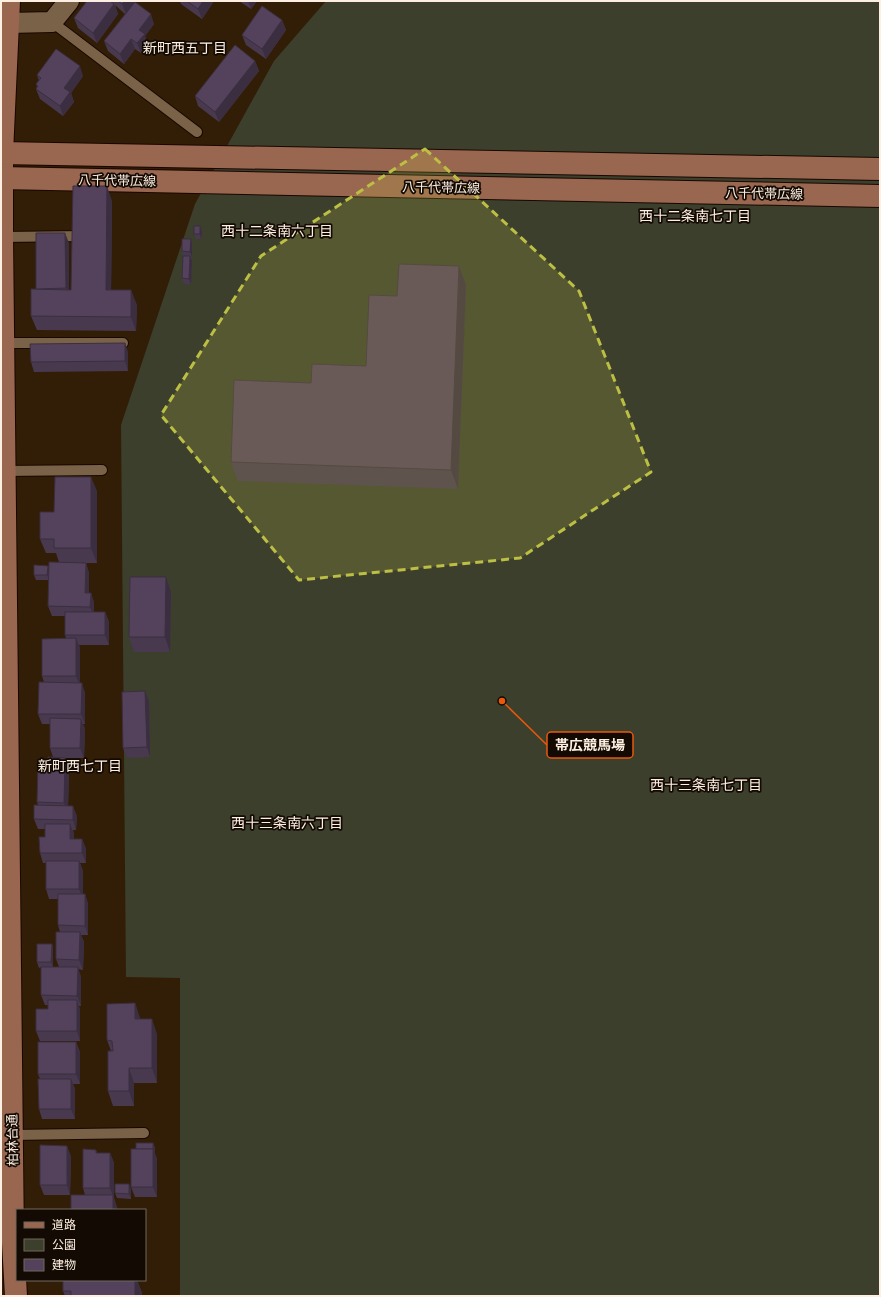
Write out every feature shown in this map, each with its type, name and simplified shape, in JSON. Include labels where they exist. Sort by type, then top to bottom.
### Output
[{"type":"main road","name":"柏林台通","points":[[9,1],[1,178],[2,512],[5,859],[12,1135],[13,1242],[16,1296]]},
{"type":"main road","name":"八千代帯広線","points":[[2,153],[880,169]]},
{"type":"main road","name":"八千代帯広線","points":[[1,178],[880,196]]},
{"type":"street","points":[[8,23],[52,22],[69,1]]},
{"type":"lane","points":[[52,22],[197,132]]},
{"type":"lane","points":[[2,237],[89,236]]},
{"type":"lane","points":[[2,344],[123,343]]},
{"type":"lane","points":[[3,471],[102,470]]},
{"type":"lane","points":[[12,1135],[144,1133]]},
{"type":"highlighted area","points":[[425,149],[579,291],[651,472],[520,558],[299,580],[161,415],[261,256]]},
{"type":"green space","points":[[326,1],[880,1],[880,1296],[180,1296],[180,978],[126,977],[121,425],[195,204],[274,61]]},
{"type":"building","points":[[87,1],[110,1],[114,4],[93,33],[74,18]]},
{"type":"building","points":[[118,1],[125,1],[122,4]]},
{"type":"building","points":[[187,1],[203,1],[198,9]]},
{"type":"building","points":[[135,2],[151,14],[139,30],[145,34],[137,43],[131,39],[120,54],[104,41]]},
{"type":"building","points":[[262,6],[282,20],[262,49],[242,35]]},
{"type":"building","points":[[235,45],[255,61],[215,112],[195,96]]},
{"type":"building","points":[[56,49],[80,66],[64,88],[70,92],[60,106],[36,89],[38,86],[36,84],[41,78],[37,75]]},
{"type":"building","points":[[73,186],[107,186],[106,290],[131,290],[131,317],[31,316],[31,289],[71,290]]},
{"type":"building","points":[[194,226],[200,226],[200,234],[194,234]]},
{"type":"building","points":[[36,233],[65,233],[66,288],[36,289]]},
{"type":"building","points":[[182,239],[191,239],[190,252],[182,251]]},
{"type":"building","points":[[183,256],[190,256],[189,279],[182,278]]},
{"type":"building","points":[[399,264],[459,266],[451,470],[231,462],[234,380],[311,383],[312,364],[366,366],[369,295],[397,296]]},
{"type":"building","points":[[125,343],[125,361],[31,362],[30,344]]},
{"type":"building","points":[[55,477],[91,477],[91,548],[54,548],[54,539],[40,539],[40,512],[54,512]]},
{"type":"building","points":[[49,562],[86,563],[85,593],[91,593],[90,607],[48,606]]},
{"type":"building","points":[[34,565],[48,566],[47,575],[34,575]]},
{"type":"building","points":[[130,577],[166,577],[165,637],[129,637]]},
{"type":"building","points":[[65,612],[105,612],[105,635],[65,635]]},
{"type":"building","points":[[76,638],[76,676],[42,676],[42,639]]},
{"type":"building","points":[[39,682],[82,683],[81,714],[38,714]]},
{"type":"building","points":[[145,691],[147,747],[123,748],[122,692]]},
{"type":"building","points":[[50,718],[81,719],[80,748],[50,748]]},
{"type":"building","points":[[48,757],[65,758],[65,763],[48,763]]},
{"type":"building","points":[[48,763],[65,763],[64,803],[37,802],[38,766],[48,766]]},
{"type":"building","points":[[34,805],[73,806],[73,820],[34,819]]},
{"type":"building","points":[[45,824],[70,824],[70,839],[82,839],[82,853],[40,853],[39,837],[45,837]]},
{"type":"building","points":[[46,861],[79,861],[79,889],[46,889]]},
{"type":"building","points":[[58,894],[85,894],[85,926],[58,925]]},
{"type":"building","points":[[56,932],[80,932],[79,960],[56,959]]},
{"type":"building","points":[[37,944],[52,944],[51,962],[37,962]]},
{"type":"building","points":[[41,967],[78,967],[77,996],[41,995]]},
{"type":"building","points":[[48,1000],[77,1000],[77,1031],[36,1031],[36,1009],[48,1009]]},
{"type":"building","points":[[135,1003],[135,1019],[152,1019],[152,1068],[129,1068],[129,1091],[108,1091],[108,1051],[113,1051],[112,1041],[107,1040],[107,1004]]},
{"type":"building","points":[[38,1042],[76,1042],[76,1074],[38,1074]]},
{"type":"building","points":[[38,1079],[71,1079],[71,1109],[39,1109]]},
{"type":"building","points":[[136,1143],[153,1143],[153,1149],[136,1149]]},
{"type":"building","points":[[40,1145],[67,1146],[67,1185],[40,1185]]},
{"type":"building","points":[[83,1149],[96,1150],[96,1153],[110,1153],[110,1188],[83,1188]]},
{"type":"building","points":[[131,1149],[153,1149],[153,1187],[131,1187]]},
{"type":"building","points":[[115,1184],[129,1184],[129,1194],[115,1193]]},
{"type":"building","points":[[71,1195],[113,1195],[113,1209],[71,1209]]},
{"type":"building","points":[[63,1281],[135,1281],[135,1296],[71,1296],[71,1291],[63,1291]]},
{"type":"place","name":"帯広競馬場","points":[[502,701]]},
{"type":"district","name":"新町西五丁目","points":[[185,48]]},
{"type":"district","name":"西十二条南七丁目","points":[[695,216]]},
{"type":"district","name":"西十二条南六丁目","points":[[277,231]]},
{"type":"district","name":"新町西七丁目","points":[[80,766]]},
{"type":"district","name":"西十三条南七丁目","points":[[706,785]]},
{"type":"district","name":"西十三条南六丁目","points":[[287,823]]}]
